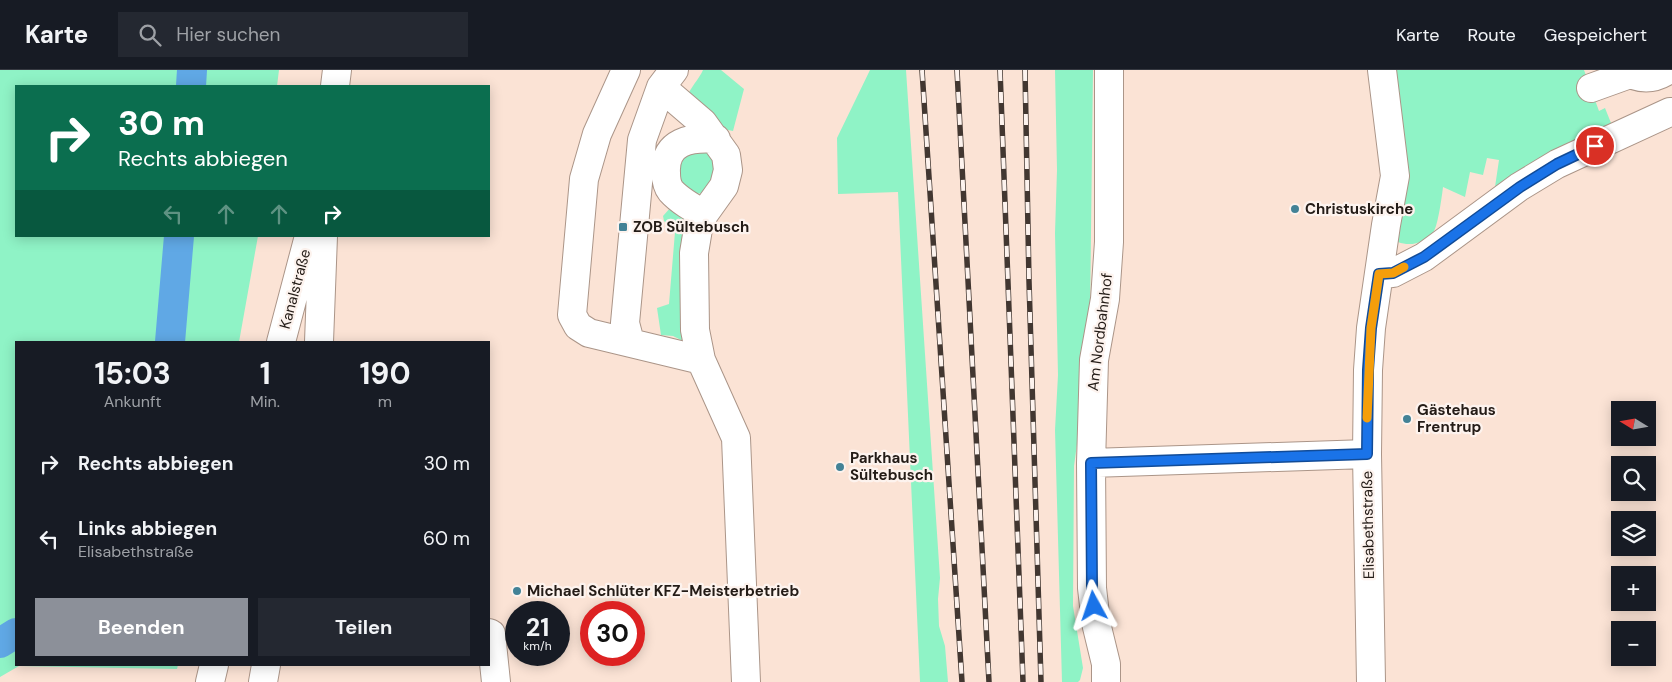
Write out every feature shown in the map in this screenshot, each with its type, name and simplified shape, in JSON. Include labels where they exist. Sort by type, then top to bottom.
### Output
[{"type":"street","points":[[335,85],[337,70]]},
{"type":"street","points":[[626,70],[597,134],[584,179],[572,315],[578,326],[589,333],[701,360]]},
{"type":"street","name":"Am Nordbahnhof","points":[[1106,682],[1106,664],[1096,623],[1092,588],[1091,463],[1094,360],[1105,299],[1109,242],[1109,70]]},
{"type":"street","name":"Elisabethstraße","points":[[1371,682],[1367,454],[1368,370],[1371,328],[1395,176],[1382,70]]},
{"type":"street","points":[[630,342],[625,323],[642,140],[668,79],[716,139],[726,155],[728,170],[724,186],[704,214],[698,229],[694,253],[695,330],[701,360],[736,438],[746,682]]},
{"type":"street","points":[[1591,88],[1657,90]]},
{"type":"street","points":[[1379,274],[1393,273],[1424,257],[1520,187],[1557,164],[1595,146],[1657,90]]},
{"type":"street","points":[[704,214],[671,191],[666,181],[667,160],[673,149],[688,140],[700,138],[716,139]]},
{"type":"street","name":"Kanalstraße","points":[[281,341],[309,237]]},
{"type":"street","name":"Kanalstraße","points":[[319,341],[323,237]]},
{"type":"street","points":[[1091,463],[1367,454]]},
{"type":"street","points":[[490,634],[496,682]]},
{"type":"street","points":[[210,682],[214,666]]},
{"type":"street","points":[[263,682],[266,666]]},
{"type":"green space","points":[[0,70],[279,70],[277,85],[15,85],[15,237],[258,237],[239,341],[15,341],[15,666],[19,666],[0,677]]},
{"type":"green space","points":[[703,70],[721,70],[744,89],[733,131],[728,130],[687,97]]},
{"type":"green space","points":[[870,70],[906,70],[940,578],[938,599],[939,626],[945,646],[948,682],[920,682],[898,192],[838,194],[837,138]]},
{"type":"green space","points":[[1055,70],[1093,70],[1090,313],[1081,380],[1074,466],[1073,606],[1083,668],[1078,682],[1062,682],[1055,430],[1058,375],[1055,233],[1057,170]]},
{"type":"green space","points":[[1393,70],[1584,70],[1599,111],[1605,108],[1611,123],[1539,160],[1495,187],[1499,160],[1487,158],[1483,175],[1470,172],[1465,197],[1443,187],[1437,223],[1430,235],[1418,243],[1398,242],[1396,236]]},
{"type":"green space","points":[[708,152],[720,170],[703,193],[696,194],[679,183],[678,163],[687,153]]},
{"type":"green space","points":[[671,207],[683,217],[684,223],[680,319],[685,340],[683,341],[673,336],[661,335],[657,308],[669,304],[675,232],[664,221],[663,216]]},
{"type":"green space","points":[[19,666],[178,666],[177,669]]},
{"type":"waterway","points":[[191,85],[192,70]]},
{"type":"waterway","points":[[170,341],[179,237]]},
{"type":"waterway","points":[[0,643],[15,634]]},
{"type":"railway","points":[[922,70],[962,682]]},
{"type":"railway","points":[[957,70],[989,682]]},
{"type":"railway","points":[[1000,70],[1023,682]]},
{"type":"railway","points":[[1025,70],[1029,281],[1041,682]]},
{"type":"slow traffic","points":[[1367,418],[1371,328],[1379,274],[1393,273],[1404,267]]},
{"type":"place","name":"Christuskirche","points":[[1295,209]]},
{"type":"place","name":"ZOB Sültebusch","points":[[623,227]]},
{"type":"place","name":"Gästehaus Frentrup","points":[[1407,419]]},
{"type":"place","name":"Parkhaus Sültebusch","points":[[840,467]]},
{"type":"place","name":"Michael Schlüter KFZ-Meisterbetrieb","points":[[517,591]]},
{"type":"route","points":[[1094,606],[1092,588],[1091,463],[1367,454],[1368,370],[1371,328],[1379,274],[1393,273],[1424,257],[1520,187],[1557,164],[1595,146]]}]
